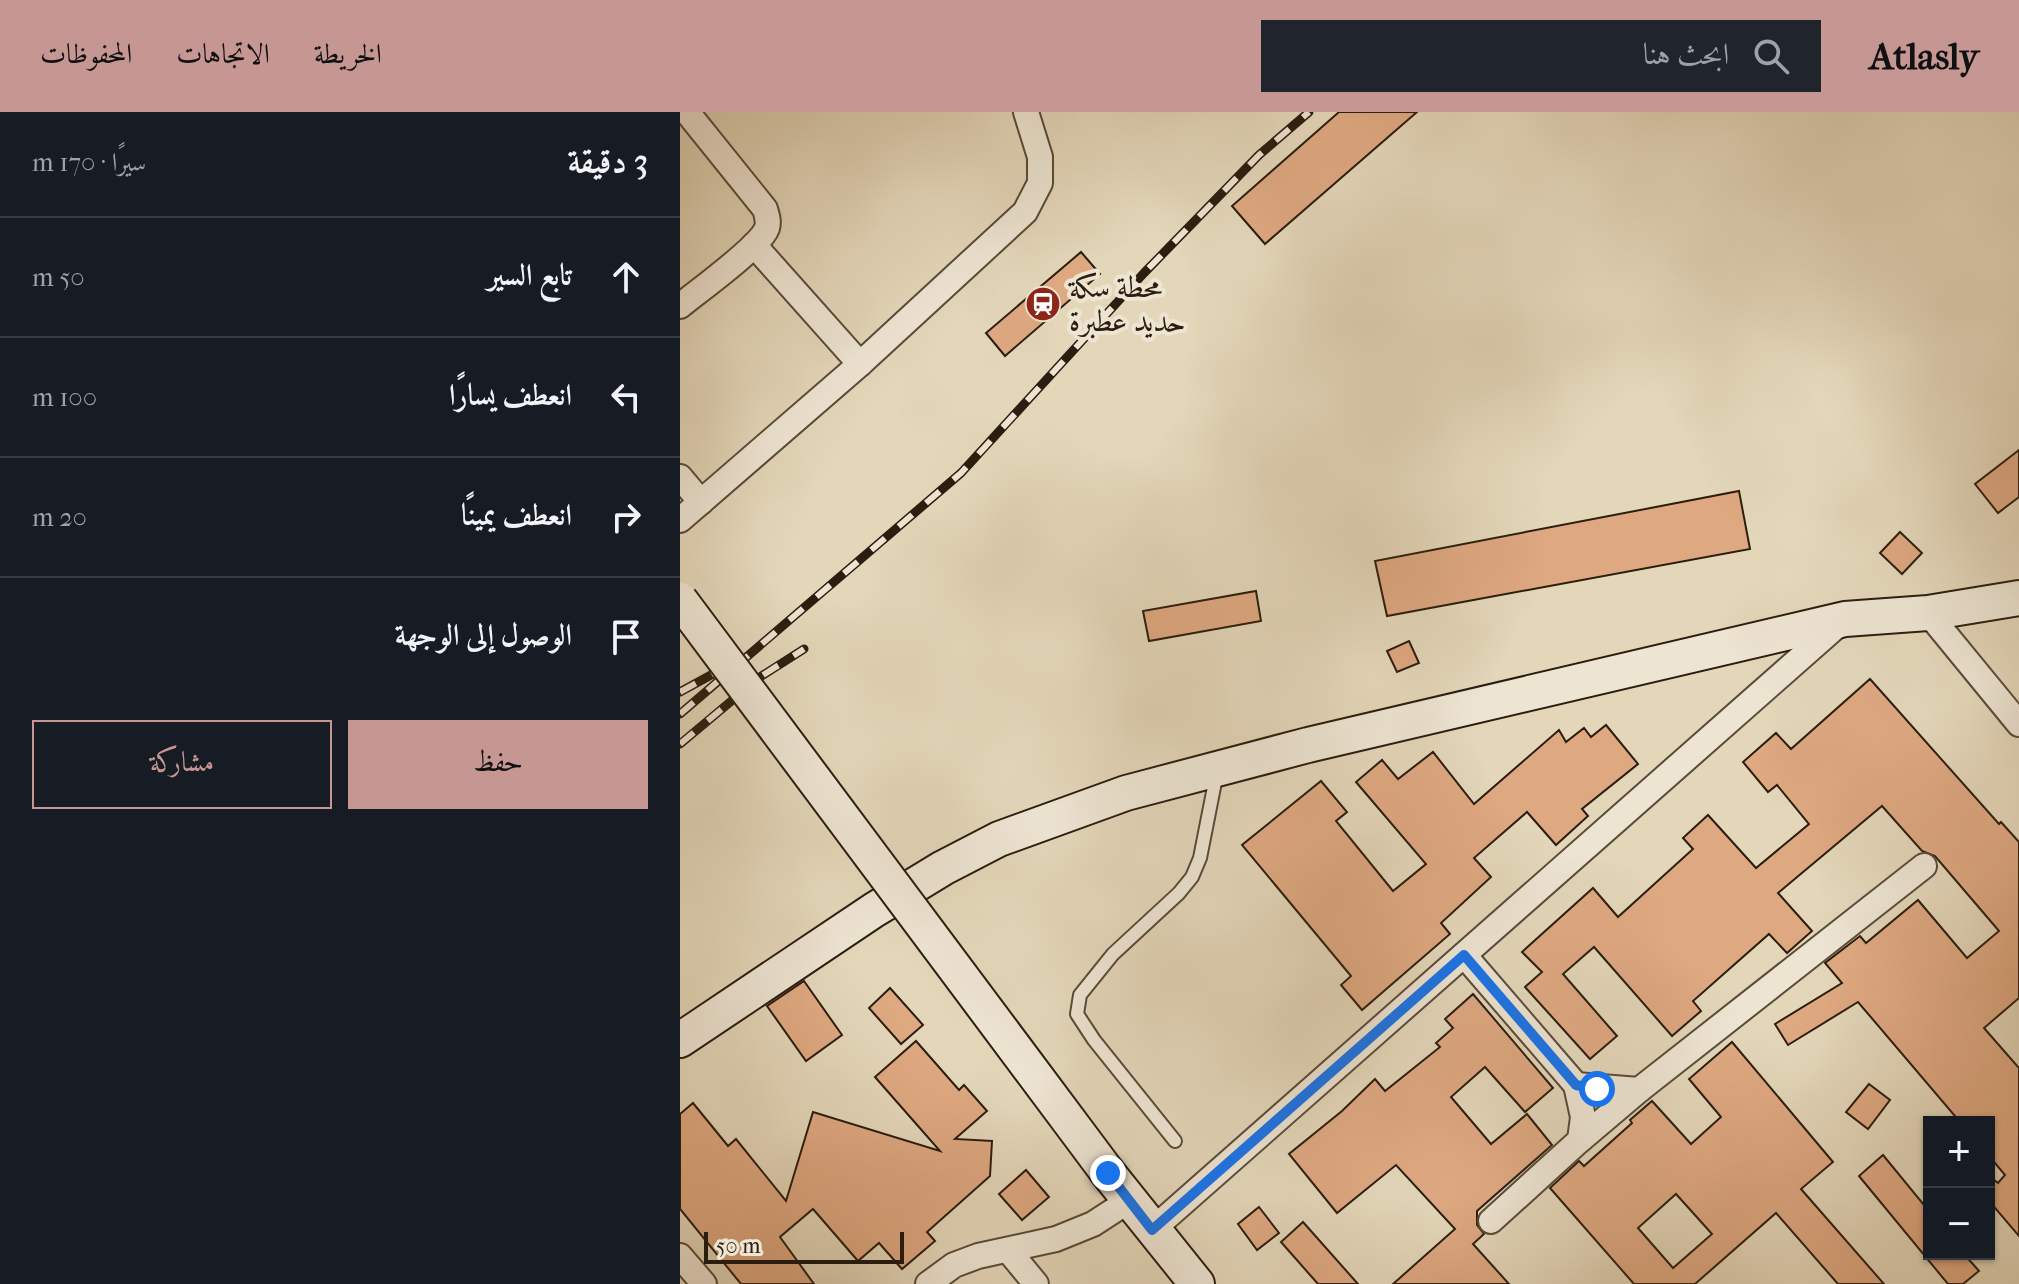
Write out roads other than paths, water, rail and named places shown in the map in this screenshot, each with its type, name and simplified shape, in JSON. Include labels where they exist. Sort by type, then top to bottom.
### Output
[{"type":"main road","points":[[680,1040],[874,910],[943,868],[999,839],[1126,793],[1308,745],[1845,619],[1928,613],[2019,598]]},
{"type":"main road","points":[[680,600],[1108,1173],[1197,1284]]},
{"type":"street","points":[[680,520],[860,364],[1025,212],[1040,183],[1040,157],[1026,112]]},
{"type":"street","points":[[680,306],[754,245],[766,232],[768,222],[765,209],[702,117]]},
{"type":"street","points":[[754,245],[860,364]]},
{"type":"street","points":[[680,477],[701,502]]},
{"type":"street","points":[[1928,613],[2019,724]]},
{"type":"street","points":[[1152,1230],[1845,619]]},
{"type":"street","points":[[1491,1221],[1639,1090],[1924,866]]},
{"type":"street","points":[[1464,955],[1576,1085],[1583,1117],[1580,1140]]},
{"type":"street","points":[[1576,1085],[1639,1090]]},
{"type":"street","points":[[928,1284],[954,1265],[978,1256],[1056,1239],[1093,1224],[1130,1200]]},
{"type":"street","points":[[1008,1250],[1036,1284]]},
{"type":"street","points":[[680,1256],[704,1284]]},
{"type":"lane","points":[[1175,1141],[1094,1040],[1077,1014],[1080,995],[1113,954],[1192,877],[1200,858],[1218,769]]},
{"type":"railway","points":[[680,714],[961,473],[1144,273],[1259,155],[1309,112]]},
{"type":"railway","points":[[680,744],[760,677],[804,649]]},
{"type":"railway","points":[[680,692],[722,669]]},
{"type":"place","name":"محطة سكة حديد عطبرة","points":[[1043,304]]}]
